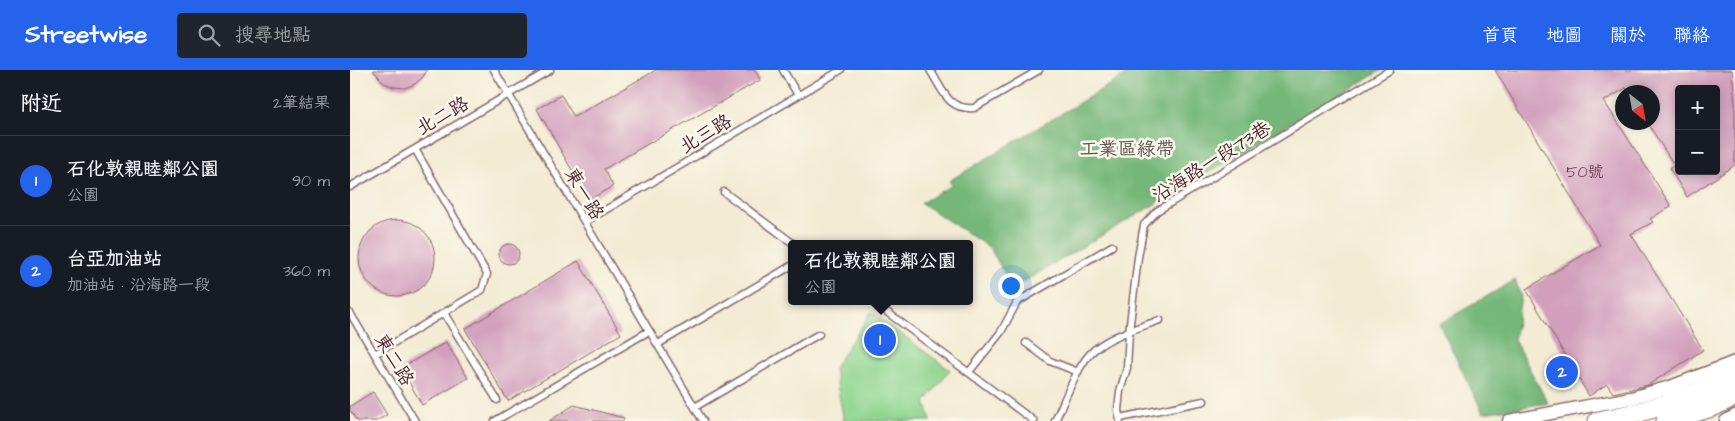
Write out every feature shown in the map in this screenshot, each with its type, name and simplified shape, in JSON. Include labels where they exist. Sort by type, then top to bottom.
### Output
[{"type":"main road","points":[[1598,421],[1662,406],[1708,390],[1735,377]]},
{"type":"main road","points":[[1666,421],[1712,407],[1735,396]]},
{"type":"street","points":[[1509,421],[1631,398],[1670,387],[1735,362]]},
{"type":"street","points":[[1726,421],[1735,416]]},
{"type":"lane","name":"東一路","points":[[494,70],[703,421]]},
{"type":"lane","name":"北二路","points":[[350,187],[550,70]]},
{"type":"lane","points":[[783,70],[798,95]]},
{"type":"lane","name":"北三路","points":[[585,222],[841,70]]},
{"type":"lane","points":[[930,70],[951,104],[963,109],[974,108],[1039,70]]},
{"type":"lane","name":"沿海路一段73巷","points":[[1120,419],[1118,410],[1120,391],[1127,368],[1129,332],[1144,225],[1157,211],[1390,70]]},
{"type":"lane","points":[[375,354],[482,290],[487,274],[415,149]]},
{"type":"lane","points":[[724,192],[789,240]]},
{"type":"lane","points":[[968,372],[1001,332],[1017,302],[1112,246]]},
{"type":"lane","points":[[658,344],[788,268]]},
{"type":"lane","points":[[877,305],[1034,421]]},
{"type":"lane","points":[[444,313],[498,400]]},
{"type":"lane","name":"東二路","points":[[350,314],[415,421]]},
{"type":"lane","points":[[1055,421],[1078,372],[1092,351],[1104,343],[1160,320]]},
{"type":"lane","points":[[495,421],[649,331]]},
{"type":"lane","points":[[695,407],[819,334]]},
{"type":"lane","points":[[1026,343],[1050,361],[1078,372]]},
{"type":"lane","points":[[1120,419],[1204,401]]},
{"type":"green space","name":"工業區綠帶","points":[[1134,70],[1382,70],[1013,288],[990,248],[921,203],[952,185],[949,181]]},
{"type":"green space","points":[[1515,280],[1521,296],[1514,340],[1548,403],[1483,413],[1439,324]]},
{"type":"green space","points":[[871,312],[950,370],[925,402],[931,421],[844,421],[834,368]]},
{"type":"building","points":[[373,70],[427,70],[423,77],[415,84],[405,88],[394,87],[384,83]]},
{"type":"building","points":[[656,70],[755,70],[760,80],[604,169],[613,186],[589,200],[537,109],[561,95],[574,117]]},
{"type":"building","points":[[1495,70],[1732,70],[1735,105],[1735,165],[1720,175],[1687,197],[1670,169],[1674,165],[1652,130],[1660,130],[1660,85],[1615,85],[1615,94],[1604,101],[1615,118],[1615,130],[1623,130],[1671,206],[1650,219],[1653,222],[1631,234],[1703,350],[1648,385],[1613,393],[1607,384],[1589,396],[1526,289],[1600,245]]},
{"type":"building","points":[[397,220],[412,223],[424,231],[432,243],[435,258],[432,273],[424,285],[412,293],[397,296],[382,293],[370,285],[362,273],[359,258],[362,243],[370,231],[382,223]]},
{"type":"building","points":[[505,244],[513,244],[519,250],[519,258],[513,264],[505,264],[499,258],[499,250]]},
{"type":"building","points":[[578,261],[621,334],[508,401],[465,329]]},
{"type":"building","points":[[446,342],[468,378],[422,405],[401,368]]},
{"type":"building","points":[[373,392],[387,415],[376,421],[357,421],[350,410],[350,406]]},
{"type":"building","points":[[574,405],[624,418],[623,421],[549,421]]},
{"type":"place","name":"石化敦親睦鄰公園","points":[[880,340]]},
{"type":"place","name":"台亞加油站","points":[[1562,372]]}]
